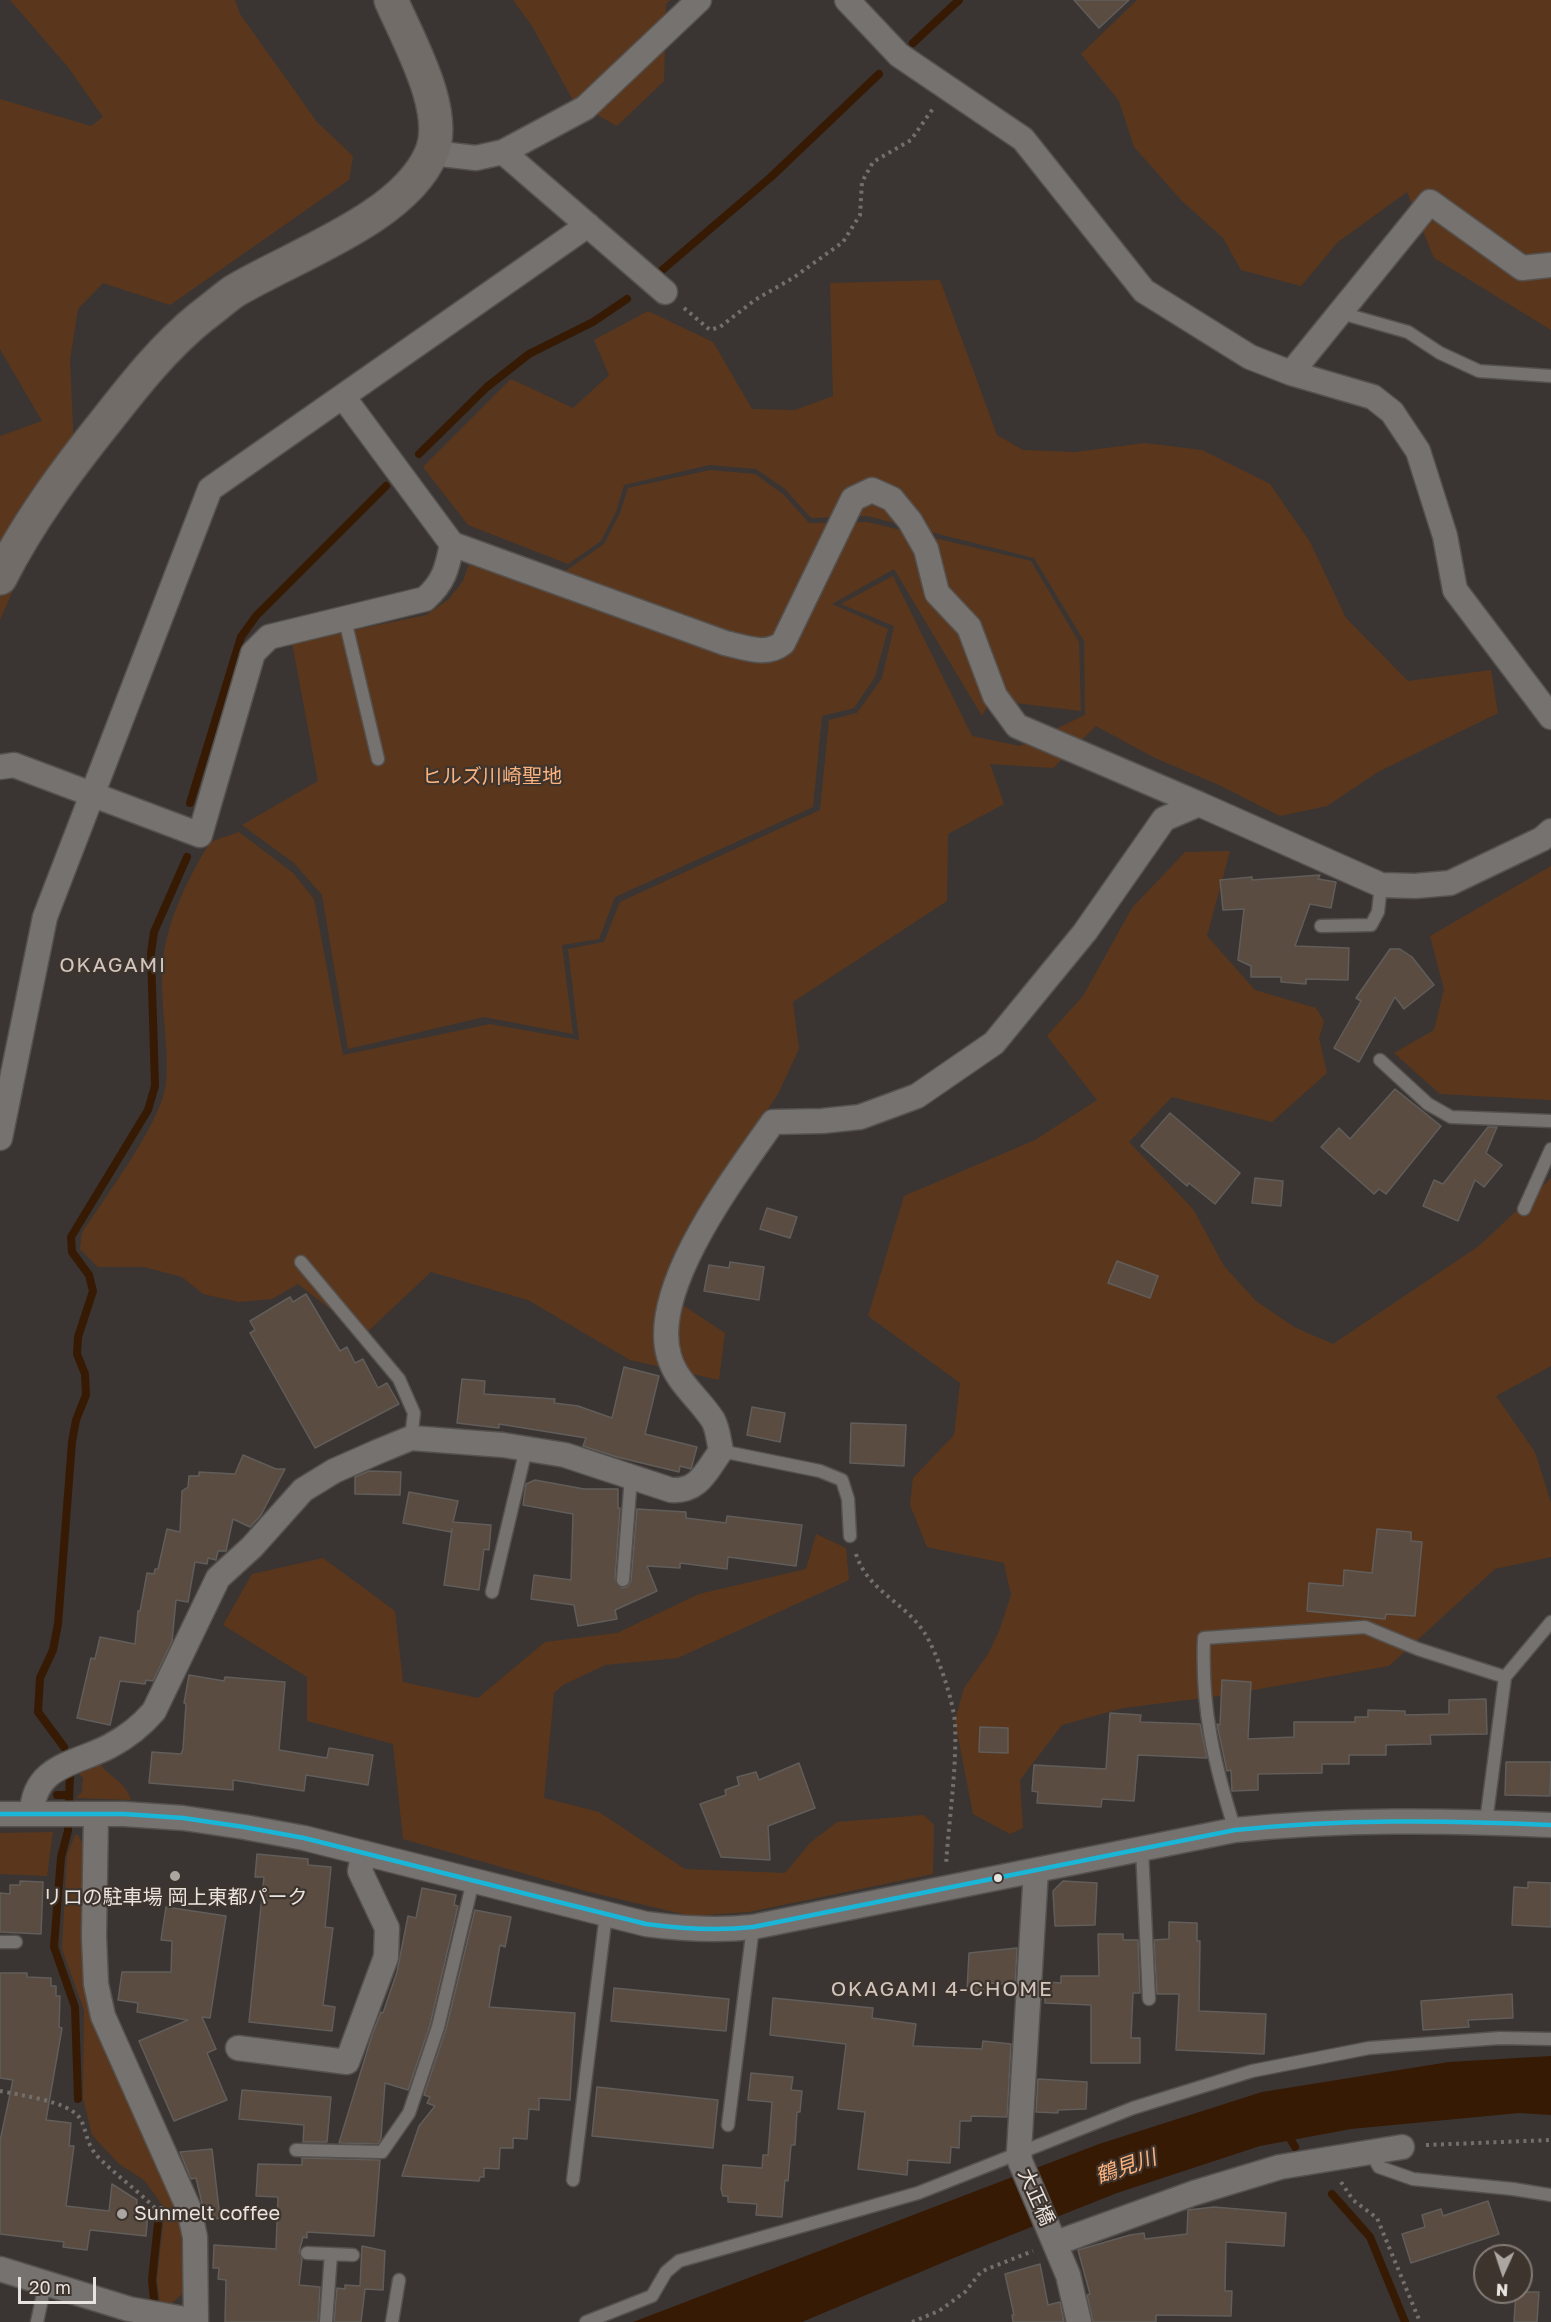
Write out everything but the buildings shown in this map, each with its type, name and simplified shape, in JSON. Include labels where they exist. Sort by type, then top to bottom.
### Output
[{"type":"street","points":[[0,578],[44,501],[143,375],[168,347],[232,293],[375,215],[400,197],[420,173],[432,153],[436,127],[432,99],[391,0]]},
{"type":"street","points":[[432,153],[476,158],[503,152],[585,108],[699,0]]},
{"type":"street","points":[[847,0],[899,55],[1023,139],[1144,291],[1250,357],[1291,373],[1373,397],[1392,412],[1418,451],[1445,536],[1455,590],[1551,717]]},
{"type":"street","points":[[503,152],[665,292]]},
{"type":"street","points":[[1291,373],[1430,202],[1522,268],[1551,265]]},
{"type":"street","points":[[0,1138],[45,917],[210,489],[344,398],[588,225]]},
{"type":"street","points":[[344,398],[452,544],[724,643],[757,651],[774,650],[783,643],[853,499],[872,490],[892,499],[910,521],[926,549],[937,593],[969,627],[995,696],[1017,726],[1381,885],[1415,886],[1450,883],[1542,839],[1551,831]]},
{"type":"street","points":[[0,767],[14,765],[200,835],[253,652],[269,637],[424,600],[439,587],[447,568],[452,544]]},
{"type":"street","points":[[32,1814],[36,1791],[53,1771],[72,1760],[111,1746],[142,1725],[154,1711],[218,1578],[252,1547],[303,1490],[334,1472],[411,1438],[565,1455],[671,1490],[681,1491],[694,1487],[721,1451],[714,1422],[673,1368],[668,1354],[669,1315],[674,1292],[693,1244],[717,1202],[773,1122],[822,1121],[860,1117],[917,1096],[994,1043],[1085,932],[1164,819],[1199,804]]},
{"type":"street","points":[[0,1814],[183,1818],[304,1838],[646,1924],[691,1930],[753,1927],[1236,1830],[1345,1821],[1486,1821],[1551,1825]]},
{"type":"street","points":[[0,2269],[45,2285],[158,2316],[196,2321],[195,2236],[187,2206],[114,2045],[96,1984],[77,1814]]},
{"type":"street","points":[[238,2048],[347,2062],[386,1957],[387,1928],[360,1871],[364,1853]]},
{"type":"street","points":[[1019,2156],[1036,1870]]},
{"type":"street","points":[[1054,2239],[1280,2167],[1402,2147]]},
{"type":"street","name":"大正橋","points":[[1019,2156],[1068,2275],[1079,2322]]},
{"type":"lane","points":[[1341,313],[1408,332],[1440,352],[1479,371],[1551,376]]},
{"type":"lane","points":[[345,620],[378,759]]},
{"type":"lane","points":[[1321,926],[1371,925],[1378,912],[1381,885]]},
{"type":"lane","points":[[1380,1060],[1428,1104],[1450,1117],[1551,1121]]},
{"type":"lane","points":[[1524,1209],[1551,1149]]},
{"type":"lane","points":[[301,1262],[399,1379],[414,1413],[411,1438]]},
{"type":"lane","points":[[492,1592],[526,1449]]},
{"type":"lane","points":[[721,1451],[820,1471],[842,1480],[848,1499],[850,1536]]},
{"type":"lane","points":[[623,1580],[631,1477]]},
{"type":"lane","points":[[1486,1821],[1505,1677],[1551,1622]]},
{"type":"lane","points":[[1236,1830],[1216,1772],[1202,1677],[1204,1638],[1365,1627],[1418,1649],[1505,1677]]},
{"type":"lane","points":[[1142,1849],[1149,1999]]},
{"type":"lane","points":[[296,2150],[382,2152],[409,2113],[438,2027],[473,1881]]},
{"type":"lane","points":[[573,2180],[606,1914]]},
{"type":"lane","points":[[728,2125],[753,1927]]},
{"type":"lane","points":[[0,1942],[16,1942]]},
{"type":"lane","points":[[586,2322],[652,2296],[666,2272],[679,2262],[918,2193],[1019,2156],[1133,2108],[1252,2071],[1307,2059],[1425,2043],[1500,2038],[1551,2039]]},
{"type":"lane","points":[[1370,2151],[1379,2167],[1413,2179],[1513,2188],[1551,2195]]},
{"type":"lane","points":[[307,2253],[353,2255]]},
{"type":"lane","points":[[326,2322],[331,2254]]},
{"type":"lane","points":[[392,2322],[399,2280]]},
{"type":"lane","points":[[37,2322],[45,2285]]},
{"type":"path","points":[[665,292],[710,330],[720,327],[755,300],[792,278],[843,242],[860,215],[862,182],[873,162],[912,140],[930,116],[946,85]]},
{"type":"path","points":[[850,1536],[859,1565],[873,1585],[909,1614],[925,1633],[945,1681],[955,1721],[945,1889]]},
{"type":"path","points":[[0,2091],[52,2103],[70,2110],[80,2117],[86,2139],[98,2157],[131,2183],[155,2208],[187,2206]]},
{"type":"path","points":[[1402,2147],[1551,2140]]},
{"type":"path","points":[[1336,2174],[1353,2200],[1377,2218],[1420,2322]]},
{"type":"path","points":[[912,2322],[939,2311],[965,2292],[987,2269],[1054,2239]]},
{"type":"green space","points":[[10,0],[235,0],[240,14],[317,122],[353,156],[349,180],[170,305],[103,283],[78,309],[70,360],[74,450],[0,620],[0,436],[42,421],[0,349],[0,99],[91,126],[103,117],[68,67]]},
{"type":"green space","points":[[513,0],[670,0],[666,4],[664,81],[617,126],[574,102],[532,26]]},
{"type":"green space","points":[[1137,0],[1551,0],[1551,330],[1434,258],[1407,192],[1338,242],[1301,286],[1241,270],[1223,238],[1182,201],[1134,147],[1119,101],[1081,54]]},
{"type":"green space","points":[[940,280],[997,435],[1023,450],[1075,452],[1145,443],[1202,450],[1270,484],[1310,542],[1346,618],[1408,681],[1491,670],[1498,713],[1378,772],[1327,806],[1280,816],[1219,785],[1155,758],[1096,726],[1053,768],[990,764],[1004,804],[948,834],[947,901],[793,1002],[799,1049],[778,1094],[722,1178],[666,1294],[725,1333],[719,1380],[630,1360],[528,1300],[431,1272],[364,1335],[298,1284],[272,1299],[239,1302],[203,1294],[182,1277],[144,1267],[98,1267],[80,1249],[82,1233],[144,1138],[162,1099],[167,1069],[162,987],[163,956],[178,905],[210,842],[239,832],[293,873],[314,899],[343,1055],[490,1024],[579,1040],[568,949],[604,942],[620,902],[820,810],[829,720],[857,713],[882,678],[894,626],[841,604],[893,576],[972,736],[1020,746],[1085,715],[1084,641],[1034,558],[867,516],[811,518],[785,489],[756,469],[709,465],[624,485],[616,512],[601,541],[568,564],[468,525],[423,467],[511,379],[573,408],[609,375],[594,340],[648,311],[713,342],[752,409],[795,410],[833,396],[830,283]]},
{"type":"green space","name":"ヒルズ川崎聖地","points":[[710,470],[755,474],[784,495],[809,523],[867,522],[1031,561],[1079,642],[1081,711],[991,700],[982,716],[894,569],[832,604],[888,629],[875,677],[854,708],[822,716],[813,807],[615,897],[599,939],[562,945],[573,1034],[484,1017],[348,1049],[322,895],[294,863],[242,825],[318,781],[292,643],[426,615],[449,599],[463,581],[469,564],[544,586],[604,544],[620,513],[628,488]]},
{"type":"green space","points":[[1230,851],[1207,936],[1255,990],[1316,1008],[1324,1021],[1319,1038],[1327,1073],[1272,1122],[1172,1097],[1129,1142],[1193,1209],[1224,1266],[1256,1301],[1294,1327],[1333,1344],[1479,1246],[1551,1178],[1551,1366],[1496,1396],[1535,1452],[1551,1503],[1551,1557],[1495,1569],[1389,1666],[1220,1696],[1123,1708],[1062,1725],[1020,1780],[1023,1828],[1010,1834],[973,1814],[955,1721],[964,1688],[988,1654],[1000,1629],[1011,1595],[1004,1563],[927,1547],[910,1505],[913,1478],[954,1435],[960,1383],[868,1316],[904,1196],[1035,1140],[1097,1100],[1047,1036],[1083,996],[1132,908],[1185,852]]},
{"type":"green space","points":[[1551,866],[1551,1100],[1440,1094],[1394,1053],[1434,1030],[1444,989],[1430,936]]},
{"type":"green space","points":[[816,1534],[846,1548],[849,1580],[678,1658],[605,1665],[563,1685],[554,1693],[544,1798],[599,1812],[685,1869],[785,1873],[811,1842],[837,1822],[924,1815],[934,1825],[933,1874],[749,1912],[691,1916],[589,1892],[403,1839],[393,1744],[307,1721],[307,1677],[223,1625],[252,1574],[323,1558],[395,1611],[403,1682],[478,1698],[545,1642],[617,1633],[699,1594],[806,1569]]},
{"type":"green space","points":[[99,1763],[125,1788],[131,1800],[76,1798],[82,1792],[83,1778],[77,1772]]},
{"type":"green space","points":[[53,1832],[47,1876],[0,1874],[0,1833]]},
{"type":"green space","points":[[75,1835],[78,1835],[83,1845],[83,1937],[93,2019],[176,2211],[181,2231],[183,2293],[170,2305],[160,2303],[157,2279],[165,2209],[144,2180],[119,2164],[92,2135],[83,2098],[84,2010],[62,1949],[67,1855]]},
{"type":"water","name":"鶴見川","points":[[1551,2056],[1551,2115],[1519,2113],[1351,2129],[1260,2146],[1117,2193],[802,2322],[633,2322],[1099,2144],[1262,2092],[1449,2062]]},
{"type":"waterway","points":[[913,43],[959,0]]},
{"type":"waterway","points":[[654,277],[771,177],[879,74]]},
{"type":"waterway","points":[[419,454],[487,387],[529,354],[593,322],[627,299]]},
{"type":"waterway","points":[[190,803],[241,637],[256,616],[386,486]]},
{"type":"waterway","points":[[64,1747],[38,1712],[40,1678],[53,1650],[58,1624],[72,1442],[76,1420],[86,1395],[85,1374],[77,1354],[78,1337],[93,1291],[89,1275],[72,1252],[71,1237],[148,1110],[155,1086],[151,953],[154,932],[187,857]]},
{"type":"waterway","points":[[70,1774],[68,1831],[61,1857],[54,1947],[75,2007],[78,2099]]},
{"type":"waterway","points":[[57,1795],[69,1795]]},
{"type":"waterway","points":[[1287,2133],[1295,2147]]},
{"type":"waterway","points":[[1332,2194],[1370,2237],[1405,2322]]},
{"type":"waterway","points":[[154,2299],[152,2280],[159,2214]]},
{"type":"transit line","points":[[0,1814],[124,1814],[183,1818],[244,1827],[304,1838],[646,1924],[713,1929],[753,1927],[1235,1830],[1314,1824],[1393,1822],[1551,1825]]},
{"type":"place","name":"リロの駐車場 岡上東都パーク","points":[[175,1876]]},
{"type":"place","name":"Sunmelt coffee","points":[[122,2214]]},
{"type":"district","name":"OKAGAMI","points":[[113,965]]},
{"type":"district","name":"OKAGAMI 4-CHOME","points":[[942,1989]]}]
